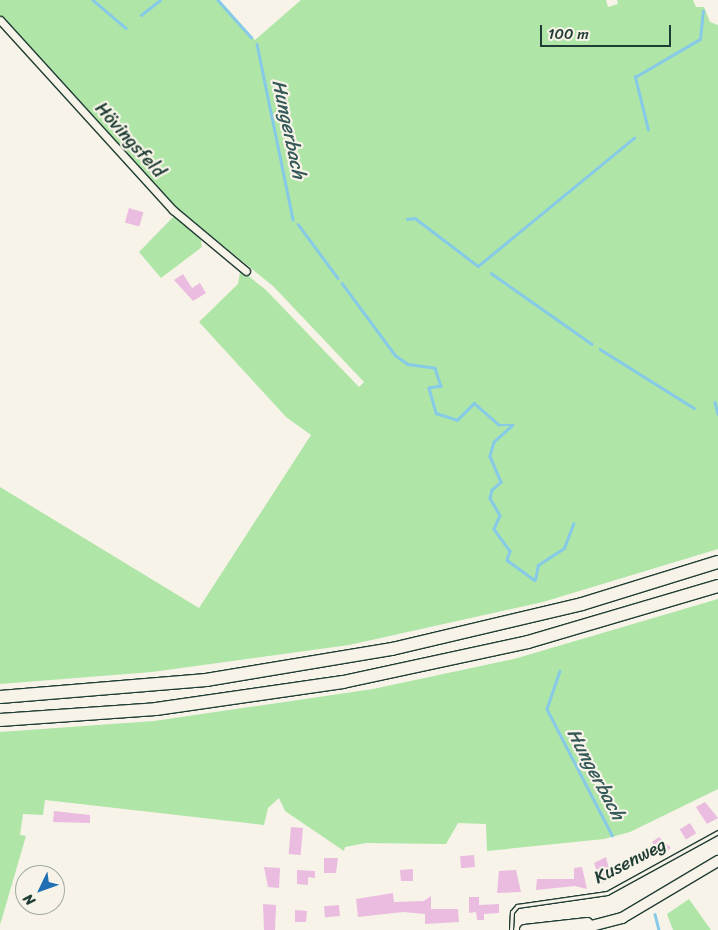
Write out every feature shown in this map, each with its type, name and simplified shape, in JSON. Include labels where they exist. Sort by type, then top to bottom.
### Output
[{"type":"highway","points":[[0,697],[206,680],[383,651],[573,606],[718,562]]},
{"type":"highway","points":[[0,720],[156,709],[343,682],[543,638],[718,586]]},
{"type":"street","name":"Hövingsfeld","points":[[0,20],[173,210],[246,271]]},
{"type":"street","points":[[576,930],[612,926],[718,861]]},
{"type":"street","points":[[525,930],[548,924],[612,926]]},
{"type":"lane","name":"Kusenweg","points":[[511,930],[512,912],[517,906],[607,893],[718,832]]},
{"type":"green space","points":[[0,0],[219,0],[255,40],[301,0],[606,0],[608,7],[618,4],[617,0],[693,0],[696,7],[704,7],[710,22],[718,25],[718,549],[543,602],[349,645],[152,672],[0,684],[0,487],[199,608],[311,435],[286,417],[199,322],[238,284],[240,272],[236,266],[266,290],[359,387],[364,382],[273,286],[176,208],[0,15]]},
{"type":"green space","points":[[175,215],[201,240],[202,247],[161,278],[139,252]]},
{"type":"green space","points":[[718,599],[718,789],[630,832],[604,839],[487,851],[486,824],[458,823],[446,844],[366,843],[345,847],[344,851],[285,811],[279,798],[268,808],[264,825],[45,800],[43,815],[23,814],[20,835],[26,836],[18,865],[15,865],[15,874],[0,925],[0,732],[154,721],[373,689],[514,659]]},
{"type":"green space","points":[[689,899],[711,930],[673,930],[667,914]]},
{"type":"building","points":[[129,208],[143,212],[139,227],[125,222]]},
{"type":"building","points":[[183,274],[192,288],[200,283],[206,293],[193,301],[174,280]]},
{"type":"building","points":[[705,802],[718,818],[707,824],[696,807]]},
{"type":"building","points":[[54,811],[90,815],[90,823],[53,822]]},
{"type":"building","points":[[690,823],[696,833],[686,839],[680,829]]},
{"type":"building","points":[[291,827],[303,828],[301,855],[289,854]]},
{"type":"building","points":[[659,837],[671,848],[660,855],[652,842]]},
{"type":"building","points":[[474,855],[475,867],[461,868],[460,856]]},
{"type":"building","points":[[606,857],[611,877],[601,884],[594,863]]},
{"type":"building","points":[[324,858],[338,858],[336,873],[324,873]]},
{"type":"building","points":[[264,867],[280,868],[279,888],[268,887]]},
{"type":"building","points":[[582,867],[587,889],[575,886],[536,890],[537,879],[574,879],[574,868]]},
{"type":"building","points":[[413,869],[413,881],[401,881],[400,870]]},
{"type":"building","points":[[297,870],[315,871],[315,878],[308,877],[308,885],[297,884]]},
{"type":"building","points":[[516,870],[521,892],[497,893],[499,871]]},
{"type":"building","points":[[393,893],[394,902],[424,901],[431,896],[431,909],[458,909],[459,922],[425,924],[425,914],[403,912],[358,917],[356,899]]},
{"type":"building","points":[[469,897],[479,897],[479,905],[499,904],[499,913],[484,914],[484,920],[477,920],[476,912],[469,913]]},
{"type":"building","points":[[263,904],[276,905],[275,930],[264,930]]},
{"type":"building","points":[[339,905],[340,916],[325,917],[324,906]]},
{"type":"building","points":[[295,910],[307,911],[306,922],[295,922]]},
{"type":"waterway","name":"Hungerbach","points":[[93,0],[126,28]]},
{"type":"waterway","name":"Hungerbach","points":[[141,15],[160,0]]},
{"type":"waterway","name":"Hungerbach","points":[[218,0],[251,37]]},
{"type":"waterway","points":[[648,130],[635,77],[700,39],[703,11]]},
{"type":"waterway","name":"Hungerbach","points":[[257,44],[293,219]]},
{"type":"waterway","points":[[407,219],[415,218],[478,266],[634,138]]},
{"type":"waterway","name":"Hungerbach","points":[[298,224],[338,278]]},
{"type":"waterway","points":[[491,273],[592,344]]},
{"type":"waterway","name":"Hungerbach","points":[[342,283],[395,355],[408,364],[435,368],[441,386],[429,388],[436,413],[457,420],[474,403],[499,425],[513,425],[494,442],[490,456],[501,482],[492,490],[490,498],[500,515],[494,529],[510,551],[507,560],[535,580]]},
{"type":"waterway","points":[[600,349],[694,408]]},
{"type":"waterway","points":[[715,402],[718,414]]},
{"type":"waterway","points":[[535,580],[538,565],[564,548],[573,524]]},
{"type":"waterway","name":"Hungerbach","points":[[560,671],[547,709],[612,835]]},
{"type":"waterway","name":"Hungerbach","points":[[655,914],[659,930]]}]
